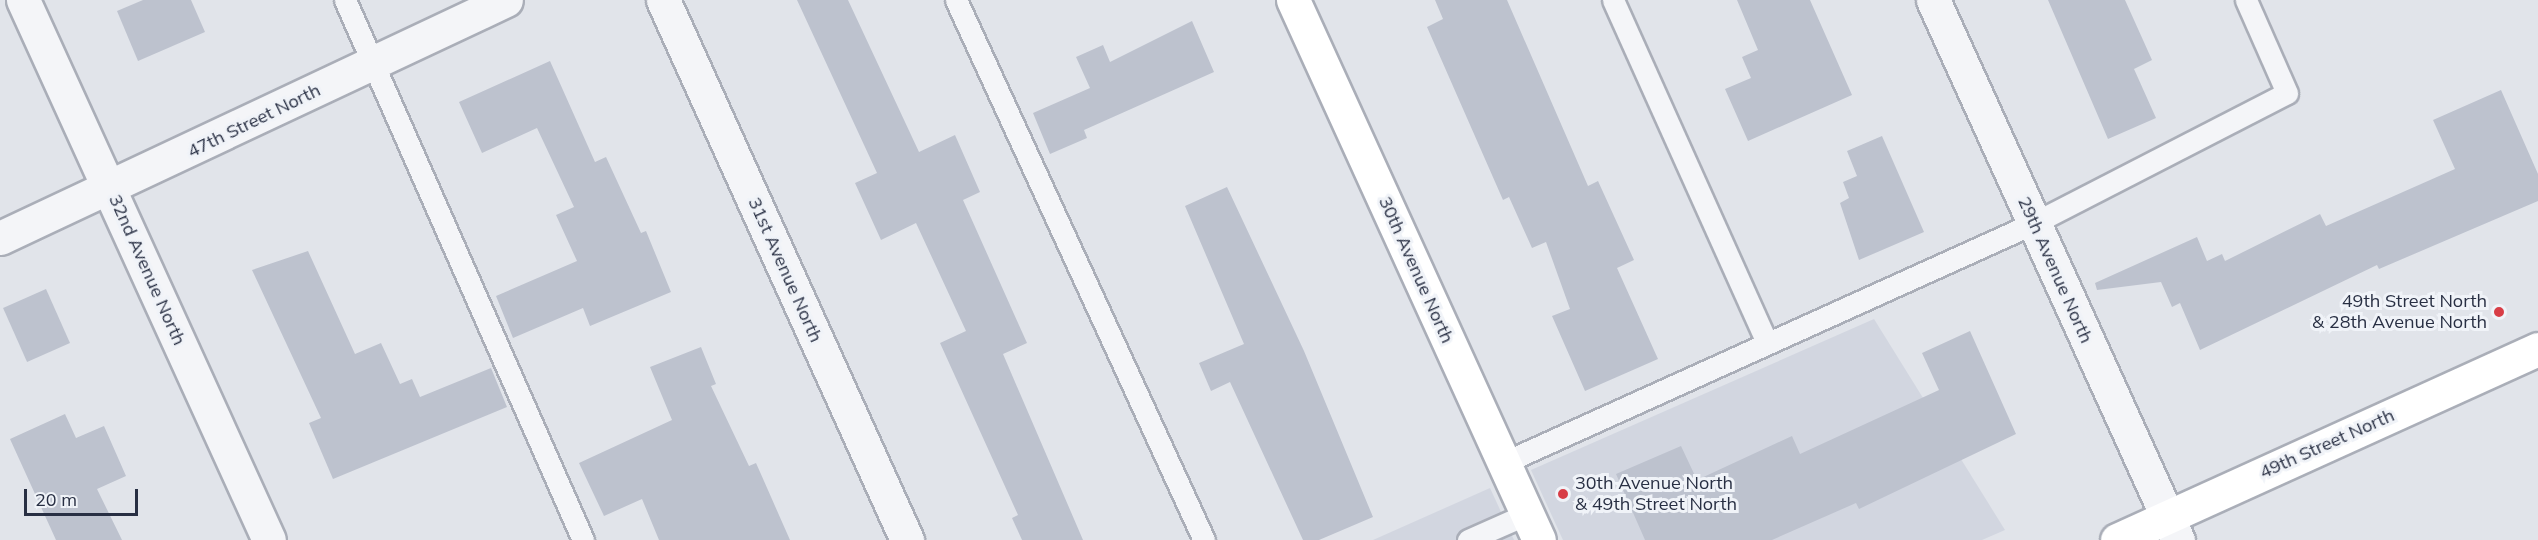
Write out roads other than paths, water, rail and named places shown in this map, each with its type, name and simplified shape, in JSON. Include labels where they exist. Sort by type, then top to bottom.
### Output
[{"type":"street","name":"32nd Avenue North","points":[[23,0],[269,540]]},
{"type":"street","name":"47th Street North","points":[[0,238],[111,189],[506,0]]},
{"type":"street","name":"31st Avenue North","points":[[663,0],[907,540]]},
{"type":"street","name":"30th Avenue North","points":[[1293,0],[1533,527]]},
{"type":"street","name":"29th Avenue North","points":[[1933,0],[2172,528]]},
{"type":"street","name":"49th Street North","points":[[2117,540],[2172,528],[2538,349]]},
{"type":"lane","points":[[345,0],[583,540]]},
{"type":"lane","points":[[956,0],[1204,540]]},
{"type":"lane","points":[[1613,0],[1767,343]]},
{"type":"lane","points":[[1503,463],[2034,223],[2287,93],[2246,0]]},
{"type":"lane","points":[[1468,540],[1533,527]]},
{"type":"place","name":"49th Street North & 28th Avenue North","points":[[2499,312]]},
{"type":"place","name":"30th Avenue North & 49th Street North","points":[[1563,494]]}]
